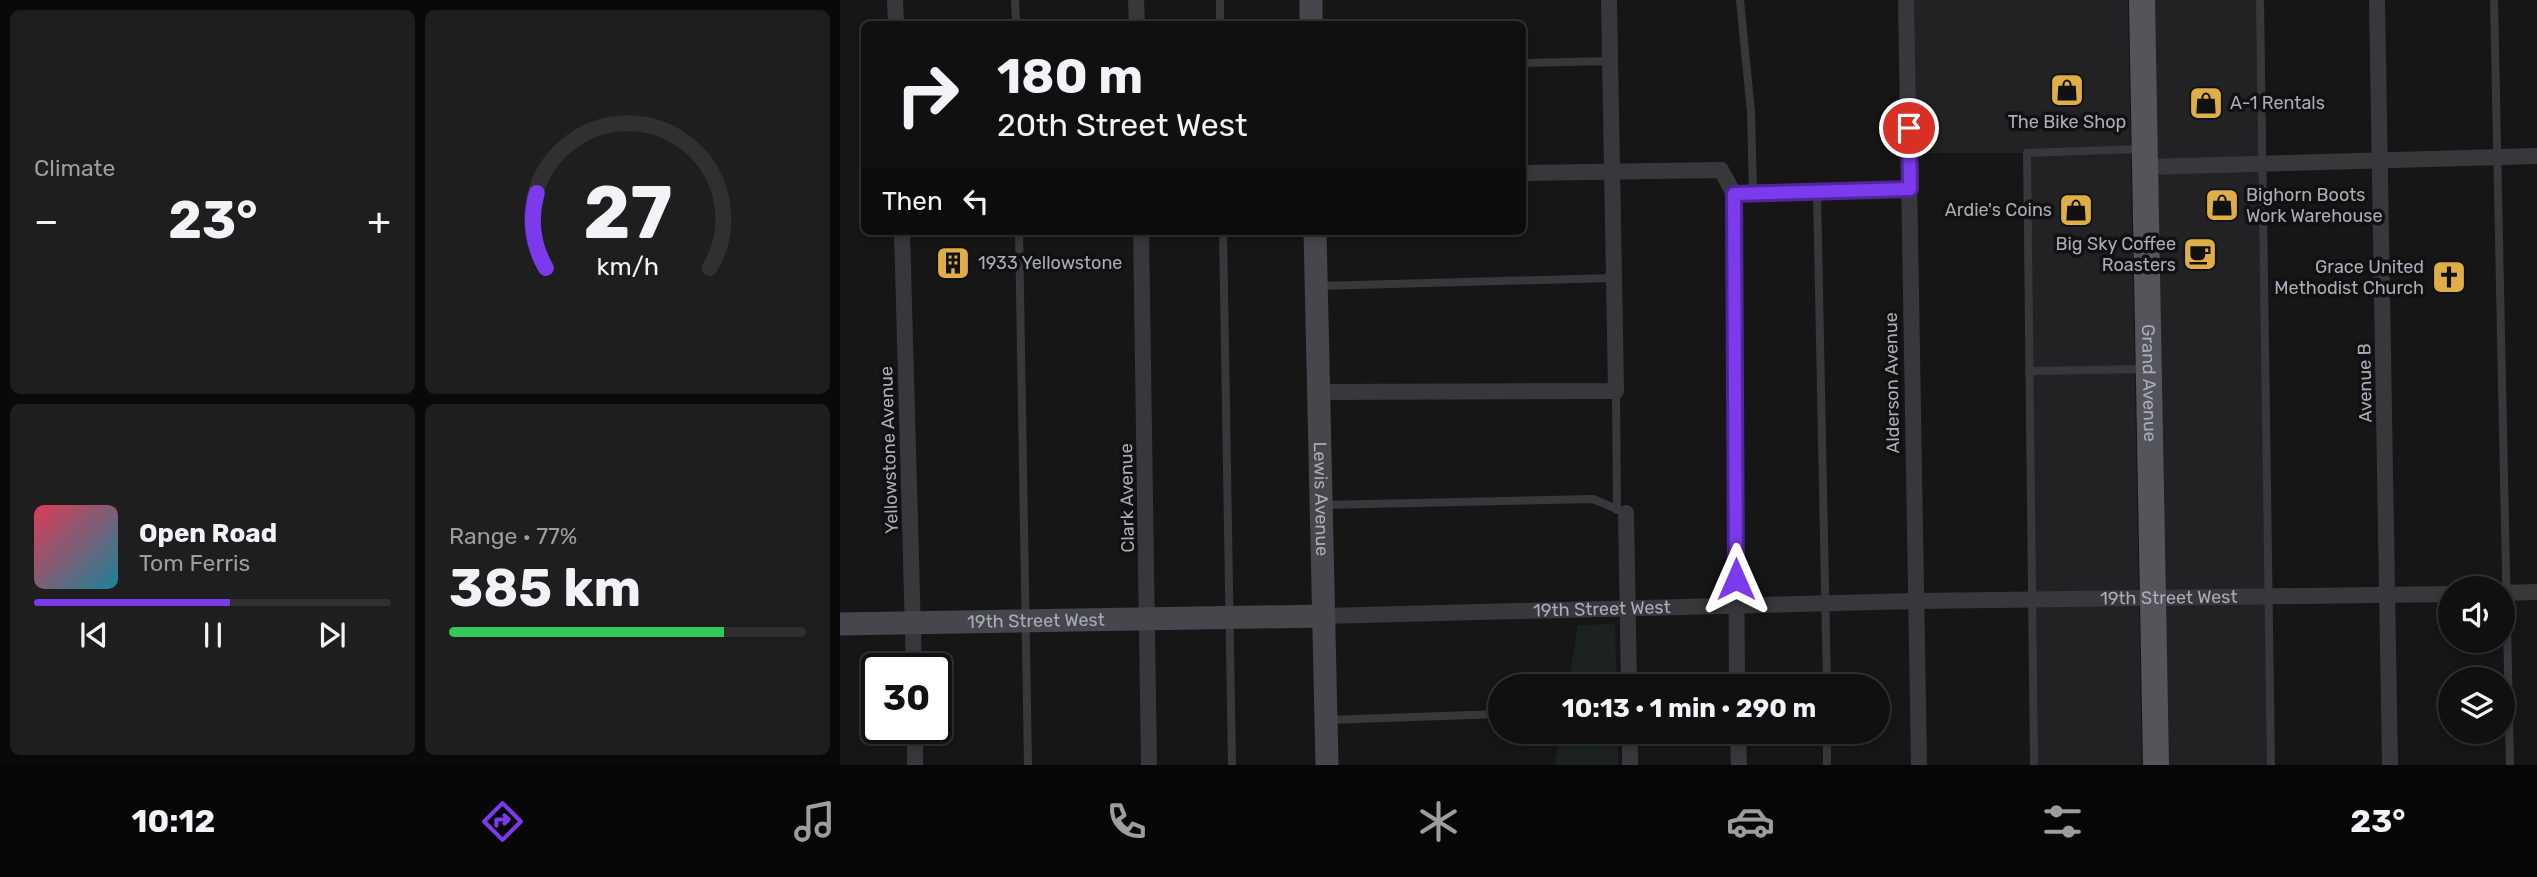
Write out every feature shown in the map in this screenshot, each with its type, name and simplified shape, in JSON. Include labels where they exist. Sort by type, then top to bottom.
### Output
[{"type":"main road","name":"Grand Avenue","points":[[2142,0],[2156,765]]},
{"type":"street","points":[[895,0],[895,21]]},
{"type":"street","points":[[1136,0],[1137,21]]},
{"type":"street","points":[[1311,0],[1311,21]]},
{"type":"street","points":[[1319,392],[1616,391],[1609,0]]},
{"type":"street","name":"Alderson Avenue","points":[[1906,0],[1914,601],[1919,765]]},
{"type":"street","name":"Avenue B","points":[[2377,0],[2390,765]]},
{"type":"street","points":[[2146,158],[2262,164],[2537,156]]},
{"type":"street","points":[[1526,173],[1721,170],[1734,194],[1737,674]]},
{"type":"street","points":[[1734,194],[1910,189]]},
{"type":"street","name":"Yellowstone Avenue","points":[[902,235],[914,653]]},
{"type":"street","name":"Clark Avenue","points":[[1141,235],[1149,765]]},
{"type":"street","name":"Lewis Avenue","points":[[1315,235],[1326,765]]},
{"type":"street","points":[[1621,512],[1629,608],[1629,674]]},
{"type":"street","points":[[2515,593],[2537,592]]},
{"type":"street","name":"19th Street West","points":[[840,624],[1324,616],[1914,601],[2438,594]]},
{"type":"street","points":[[915,744],[915,765]]},
{"type":"street","points":[[1630,744],[1630,765]]},
{"type":"street","points":[[1738,744],[1739,765]]},
{"type":"lane","points":[[1015,0],[1016,21]]},
{"type":"lane","points":[[1220,0],[1220,21]]},
{"type":"lane","points":[[1740,0],[1751,113],[1753,193]]},
{"type":"lane","points":[[2260,0],[2271,765]]},
{"type":"lane","points":[[2494,0],[2504,576]]},
{"type":"lane","points":[[1526,63],[1609,61]]},
{"type":"lane","points":[[2034,765],[2026,153],[2146,158]]},
{"type":"lane","points":[[1817,192],[1826,674]]},
{"type":"lane","points":[[1019,235],[1028,765]]},
{"type":"lane","points":[[1223,235],[1232,765]]},
{"type":"lane","points":[[1317,286],[1613,278]]},
{"type":"lane","points":[[2029,372],[2149,369]]},
{"type":"lane","points":[[1321,505],[1593,499],[1621,512],[1616,391]]},
{"type":"lane","points":[[2506,653],[2510,765]]},
{"type":"lane","points":[[1326,720],[1488,714]]},
{"type":"lane","points":[[1827,744],[1827,765]]},
{"type":"shaded area","points":[[1906,0],[2128,0],[2142,765],[2034,765],[2026,153],[1909,153]]},
{"type":"shaded area","points":[[2142,0],[2259,0],[2271,765],[2156,765]]},
{"type":"shaded area","points":[[1615,624],[1617,674],[1570,674],[1578,625]]},
{"type":"shaded area","points":[[1558,744],[1618,744],[1618,765],[1555,765]]},
{"type":"place","name":"The Bike Shop","points":[[2067,90]]},
{"type":"place","name":"A-1 Rentals","points":[[2206,103]]},
{"type":"place","name":"Bighorn Boots Work Warehouse","points":[[2222,205]]},
{"type":"place","name":"Ardie's Coins","points":[[2076,210]]},
{"type":"place","name":"Big Sky Coffee Roasters","points":[[2200,254]]},
{"type":"place","name":"1933 Yellowstone","points":[[953,263]]},
{"type":"place","name":"Grace United Methodist Church","points":[[2449,277]]},
{"type":"route","points":[[1736,579],[1734,194],[1910,189],[1909,128]]}]
